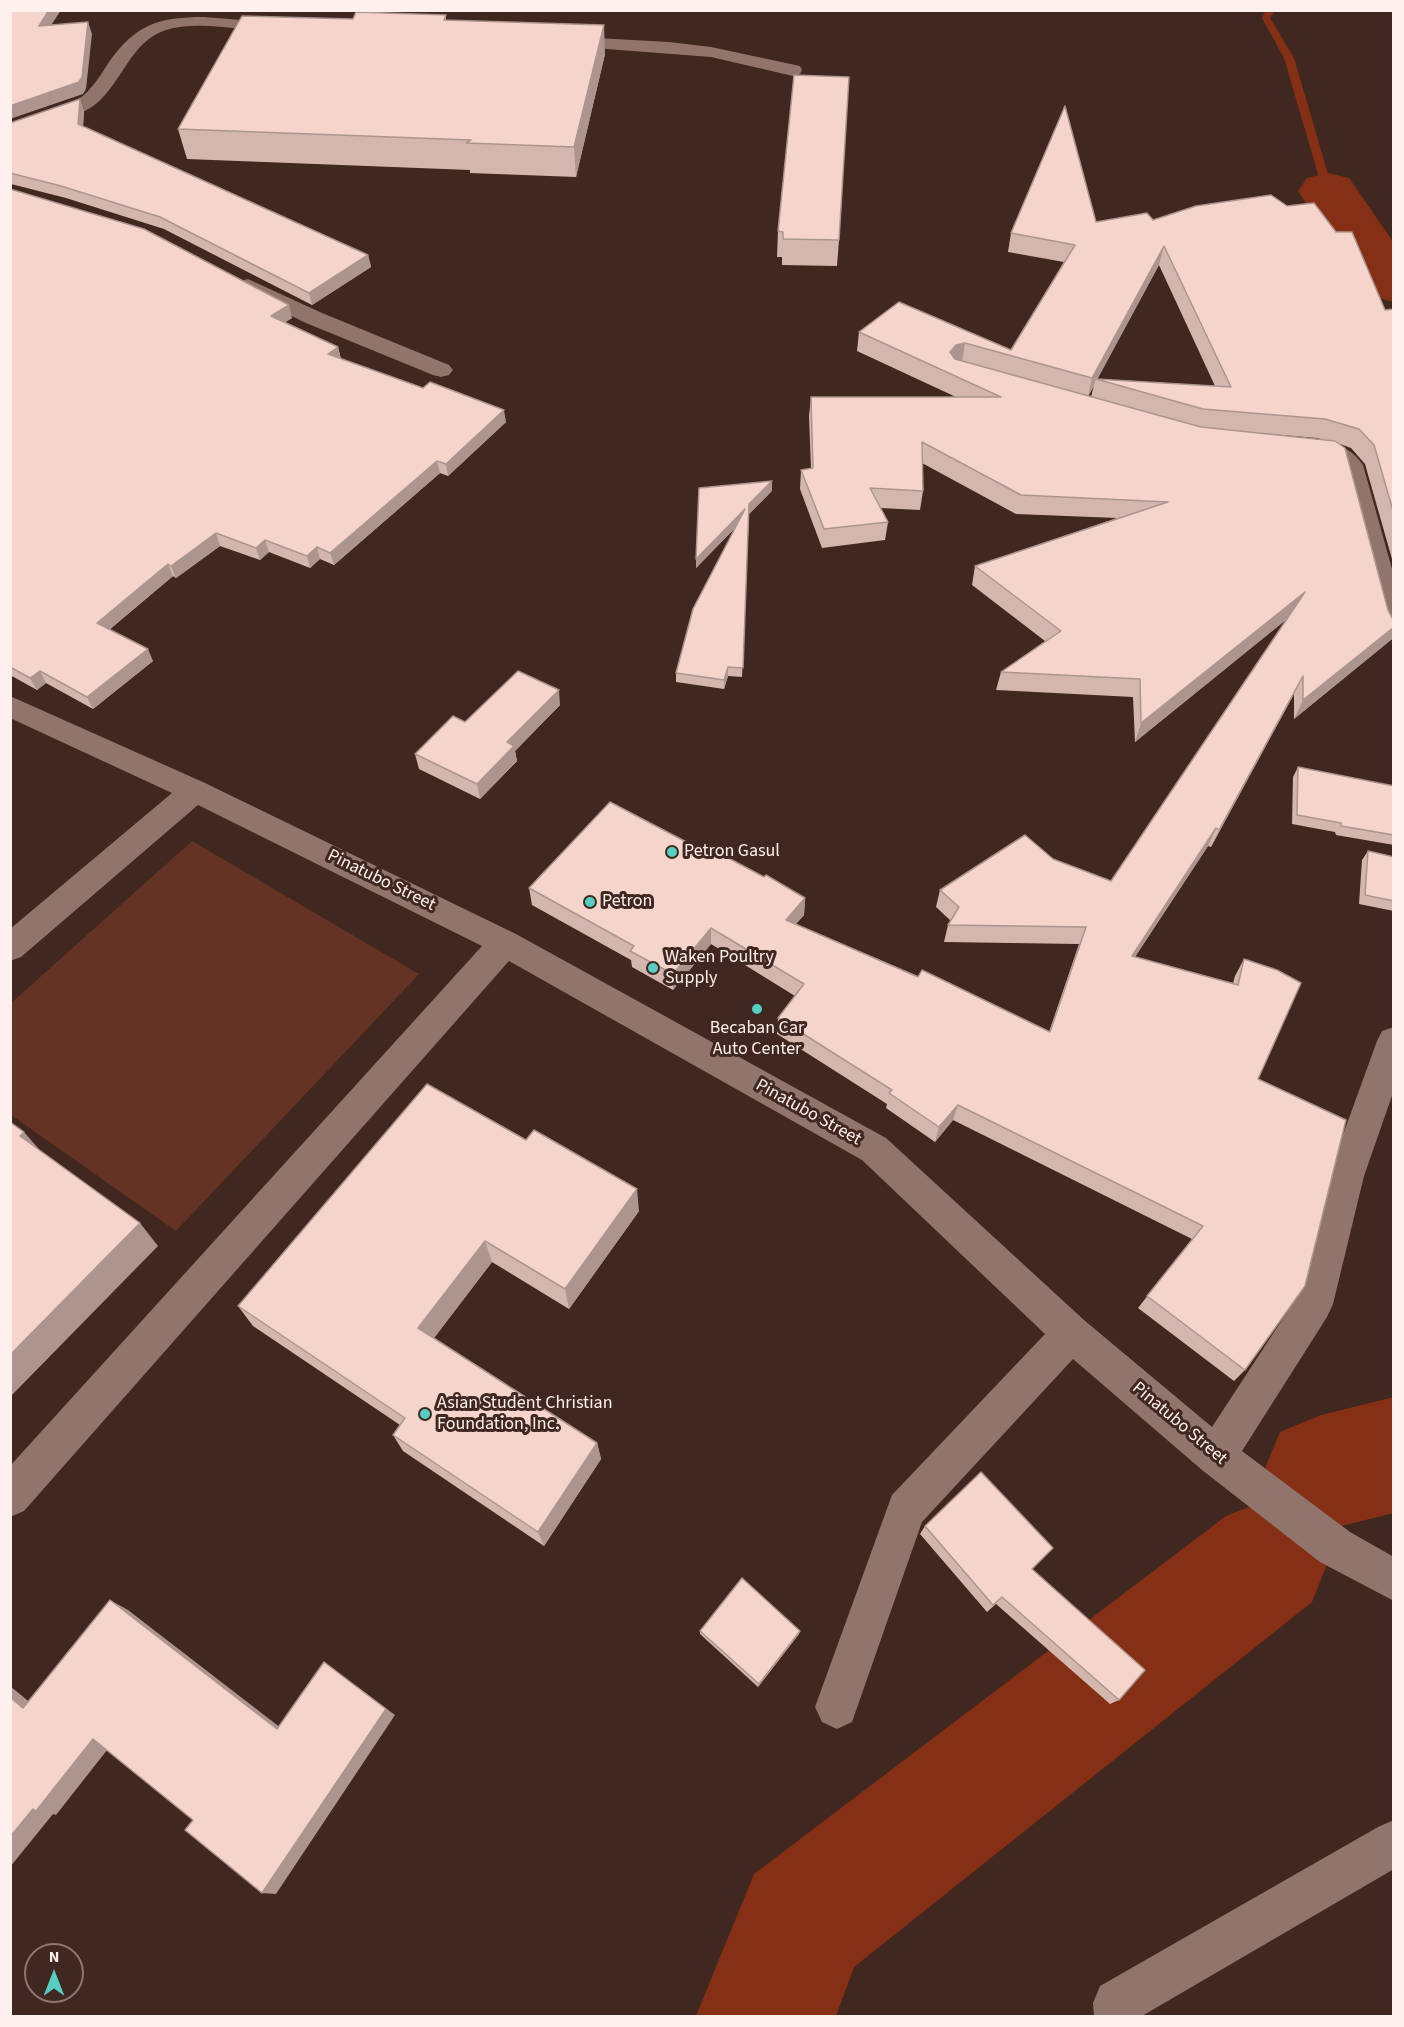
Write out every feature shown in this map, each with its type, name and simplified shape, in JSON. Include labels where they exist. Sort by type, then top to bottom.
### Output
[{"type":"street","points":[[10,129],[91,100],[133,43],[144,34],[161,26],[183,23],[302,29]]},
{"type":"street","points":[[539,40],[669,46],[711,52],[792,70]]},
{"type":"street","points":[[232,277],[314,318],[441,370]]},
{"type":"street","points":[[1284,445],[1334,451],[1346,457],[1351,465],[1394,628]]},
{"type":"street","name":"Pinatubo Street","points":[[10,706],[195,790],[505,942],[874,1149],[1071,1333],[1216,1456],[1335,1547],[1394,1580]]},
{"type":"street","points":[[10,948],[195,790]]},
{"type":"street","points":[[10,1497],[505,942]]},
{"type":"street","points":[[1216,1456],[1314,1304],[1346,1176],[1394,1041]]},
{"type":"street","points":[[837,1707],[906,1509],[1071,1333]]},
{"type":"street","points":[[1118,2016],[1117,2003],[1393,1844]]},
{"type":"shaded area","points":[[192,841],[419,974],[176,1231],[11,1115],[10,1004]]},
{"type":"building","points":[[10,10],[49,10],[39,26],[88,22],[82,77],[79,82],[10,106]]},
{"type":"building","points":[[356,12],[446,15],[444,20],[604,25],[574,147],[466,143],[471,140],[178,129],[242,16],[353,19]]},
{"type":"building","points":[[794,75],[849,77],[839,240],[783,239],[783,232],[778,231]]},
{"type":"building","points":[[80,99],[78,124],[368,255],[309,293],[160,217],[61,186],[10,173],[10,123]]},
{"type":"building","points":[[1065,106],[1096,222],[1147,213],[1153,220],[1196,206],[1271,195],[1287,206],[1314,203],[1336,232],[1352,232],[1385,310],[1394,309],[1394,514],[1374,445],[1359,429],[1325,419],[1203,409],[1096,379],[1231,387],[1164,246],[1092,378],[965,343],[956,345],[950,352],[955,359],[1201,427],[1335,441],[1345,448],[1388,610],[1394,618],[1394,627],[1303,700],[1303,676],[1219,830],[1216,828],[1132,956],[1238,985],[1244,959],[1277,970],[1301,983],[1258,1079],[1346,1120],[1305,1286],[1245,1370],[1147,1296],[1203,1226],[958,1105],[939,1127],[889,1093],[892,1090],[778,1018],[804,984],[711,928],[673,974],[630,951],[634,946],[529,888],[610,802],[713,856],[717,852],[764,877],[766,875],[805,898],[786,920],[918,977],[922,970],[1050,1032],[1086,927],[948,925],[959,907],[940,890],[1025,835],[1053,859],[1111,881],[1305,592],[1141,723],[1140,679],[1001,672],[1061,631],[975,566],[1168,502],[1021,495],[922,442],[923,491],[870,488],[888,522],[824,529],[801,470],[813,468],[811,397],[1001,397],[859,332],[899,302],[1011,350],[1075,245],[1011,233]]},
{"type":"building","points":[[10,189],[144,229],[289,305],[271,316],[338,347],[328,354],[423,388],[430,382],[504,410],[446,464],[437,461],[330,553],[317,547],[307,556],[265,540],[256,548],[216,533],[171,566],[168,564],[97,623],[148,649],[87,697],[40,671],[30,678],[10,667]]},
{"type":"building","points":[[772,481],[749,504],[743,668],[728,667],[724,680],[676,673],[693,609],[745,509],[696,559],[699,488]]},
{"type":"building","points":[[518,671],[559,690],[507,742],[514,746],[477,784],[415,754],[453,716],[465,722]]},
{"type":"building","points":[[1298,767],[1394,786],[1394,835],[1341,826],[1341,823],[1297,815]]},
{"type":"building","points":[[1368,851],[1394,857],[1394,901],[1365,895]]},
{"type":"building","points":[[427,1084],[526,1140],[534,1130],[637,1189],[565,1289],[485,1241],[418,1328],[597,1443],[538,1532],[393,1435],[405,1418],[238,1306]]},
{"type":"building","points":[[10,1122],[24,1132],[20,1136],[140,1223],[10,1355]]},
{"type":"building","points":[[981,1472],[1053,1548],[1032,1569],[1145,1670],[1119,1700],[1002,1597],[993,1605],[925,1526]]},
{"type":"building","points":[[742,1578],[800,1631],[759,1684],[700,1631]]},
{"type":"building","points":[[110,1600],[277,1729],[324,1662],[386,1709],[262,1893],[185,1830],[193,1820],[93,1739],[36,1811],[33,1809],[10,1837],[10,1697],[23,1708]]},
{"type":"waterway","points":[[1271,10],[1266,18],[1289,58],[1328,191]]},
{"type":"waterway","points":[[1328,191],[1380,269],[1394,283]]},
{"type":"waterway","points":[[1321,1473],[1394,1455]]},
{"type":"waterway","points":[[766,2016],[802,1922],[1269,1559]]},
{"type":"place","name":"Petron Gasul","points":[[672,852]]},
{"type":"place","name":"Petron","points":[[590,902]]},
{"type":"place","name":"Waken Poultry Supply","points":[[653,968]]},
{"type":"place","name":"Becaban Car Auto Center","points":[[757,1009]]},
{"type":"place","name":"Asian Student Christian Foundation, Inc.","points":[[425,1414]]}]
